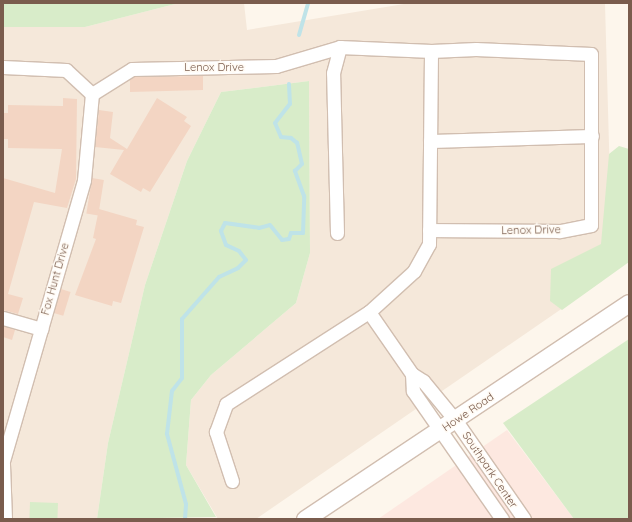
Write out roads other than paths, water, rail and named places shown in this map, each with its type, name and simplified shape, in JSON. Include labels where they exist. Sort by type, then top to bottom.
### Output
[{"type":"street","name":"Lenox Drive","points":[[92,94],[132,69],[276,66],[340,47],[431,51],[476,49],[591,54],[591,225],[559,232],[429,230]]},
{"type":"street","points":[[337,233],[333,73],[340,47]]},
{"type":"street","points":[[232,480],[216,432],[226,404],[369,312],[414,272],[429,244],[431,51]]},
{"type":"street","points":[[3,67],[66,70],[92,94]]},
{"type":"street","name":"Fox Hunt Drive","points":[[5,519],[3,462],[5,438],[41,329],[84,180],[92,94]]},
{"type":"street","points":[[430,141],[592,136]]},
{"type":"street","name":"Howe Road","points":[[305,519],[456,421],[629,303]]},
{"type":"street","points":[[369,312],[412,374],[423,381],[456,421]]},
{"type":"street","points":[[3,318],[41,329]]},
{"type":"street","points":[[412,374],[413,391],[441,430]]},
{"type":"street","name":"Southpark Center","points":[[456,421],[524,519]]},
{"type":"street","name":"Southpark Center","points":[[441,430],[502,519]]},
{"type":"waterway","points":[[299,35],[308,3]]},
{"type":"waterway","points":[[185,519],[186,504],[167,434],[172,391],[182,378],[182,319],[219,277],[238,268],[246,260],[239,251],[226,245],[221,231],[225,223],[259,228],[270,225],[282,240],[289,239],[291,233],[303,233],[304,196],[295,171],[302,164],[297,143],[291,138],[281,137],[275,123],[290,104],[289,84]]}]
